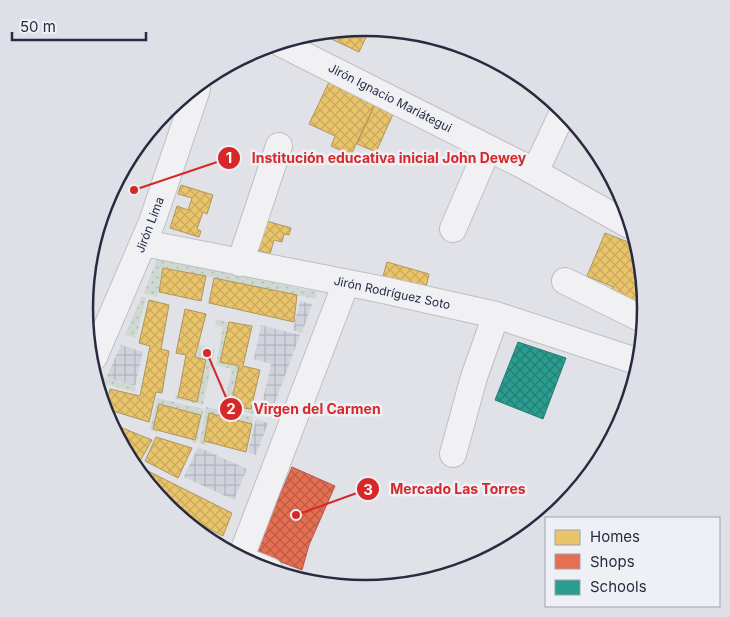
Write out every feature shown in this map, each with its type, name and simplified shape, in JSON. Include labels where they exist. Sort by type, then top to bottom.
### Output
[{"type":"street","name":"Jirón Ignacio Mariátegui","points":[[289,48],[488,148],[623,222]]},
{"type":"street","name":"Jirón Lima","points":[[96,352],[144,243],[194,97]]},
{"type":"street","points":[[534,172],[560,118]]},
{"type":"street","points":[[240,263],[279,146]]},
{"type":"street","points":[[453,229],[488,148]]},
{"type":"street","name":"Jirón Rodríguez Soto","points":[[144,243],[496,315],[632,360]]},
{"type":"street","points":[[565,282],[637,317]]},
{"type":"street","points":[[243,552],[346,283]]},
{"type":"street","points":[[453,454],[474,377],[496,315]]},
{"type":"shaded area","points":[[157,258],[317,292],[315,299],[163,267],[157,297],[144,293]]},
{"type":"shaded area","points":[[142,296],[146,298],[136,338],[125,335]]},
{"type":"shaded area","points":[[300,301],[312,304],[302,333],[293,330]]},
{"type":"shaded area","points":[[216,319],[228,322],[220,362],[239,367],[230,407],[254,409],[253,414],[223,407],[232,369],[216,365],[223,327],[215,325]]},
{"type":"shaded area","points":[[261,325],[300,335],[270,416],[260,413],[271,364],[254,359]]},
{"type":"shaded area","points":[[121,345],[143,352],[135,386],[106,378]]},
{"type":"shaded area","points":[[199,345],[215,349],[203,405],[175,399],[176,394],[178,397],[197,402],[207,360],[196,357]]},
{"type":"shaded area","points":[[104,378],[136,387],[135,392],[103,383]]},
{"type":"shaded area","points":[[157,398],[204,409],[197,443],[192,442],[196,440],[201,414],[159,404],[153,429],[157,433],[150,429]]},
{"type":"shaded area","points":[[206,407],[253,417],[252,424],[209,413],[204,442],[207,443],[207,446],[199,443]]},
{"type":"shaded area","points":[[256,419],[268,423],[256,455],[248,452]]},
{"type":"shaded area","points":[[198,447],[247,469],[234,500],[184,477]]},
{"type":"building: Homes","points":[[367,36],[359,52],[331,39]]},
{"type":"building: Homes","points":[[329,82],[375,104],[351,155],[331,146],[335,136],[309,124]]},
{"type":"building: Homes","points":[[375,104],[394,112],[376,152],[357,144]]},
{"type":"building: Homes","points":[[181,185],[213,195],[207,214],[203,212],[197,229],[201,231],[199,237],[170,228],[177,206],[188,210],[192,198],[178,194]]},
{"type":"building: Homes","points":[[263,220],[291,228],[289,235],[284,234],[282,242],[274,240],[270,254],[255,249]]},
{"type":"building: Homes","points":[[605,233],[629,242],[635,273],[637,307],[608,299],[613,287],[587,276]]},
{"type":"building: Homes","points":[[387,262],[429,274],[426,287],[383,276]]},
{"type":"building: Homes","points":[[163,268],[206,276],[201,301],[159,292]]},
{"type":"building: Homes","points":[[214,278],[297,295],[294,322],[209,303]]},
{"type":"building: Homes","points":[[149,300],[169,305],[161,349],[169,351],[162,393],[156,392],[149,422],[112,411],[108,399],[110,389],[140,396],[150,346],[139,343]]},
{"type":"building: Homes","points":[[185,309],[206,314],[195,357],[206,360],[197,402],[178,397],[186,355],[176,353]]},
{"type":"building: Homes","points":[[229,322],[252,326],[243,366],[260,370],[251,409],[231,406],[239,366],[220,362]]},
{"type":"building: Homes","points":[[159,404],[201,415],[195,440],[153,429]]},
{"type":"building: Homes","points":[[209,413],[252,424],[246,452],[204,441]]},
{"type":"building: Homes","points":[[120,427],[152,440],[140,461]]},
{"type":"building: Homes","points":[[156,437],[192,448],[178,478],[145,461]]},
{"type":"building: Homes","points":[[146,470],[232,513],[223,536],[198,523],[185,513],[160,488]]},
{"type":"building: Shops","points":[[292,467],[335,486],[309,545],[302,570],[255,552]]},
{"type":"building: Schools","points":[[518,342],[566,358],[543,419],[495,400]]},
{"type":"place","name":"Institución educativa inicial John Dewey","points":[[134,190]]},
{"type":"place","name":"Virgen del Carmen","points":[[207,353]]},
{"type":"place","name":"Mercado Las Torres","points":[[296,515]]}]
